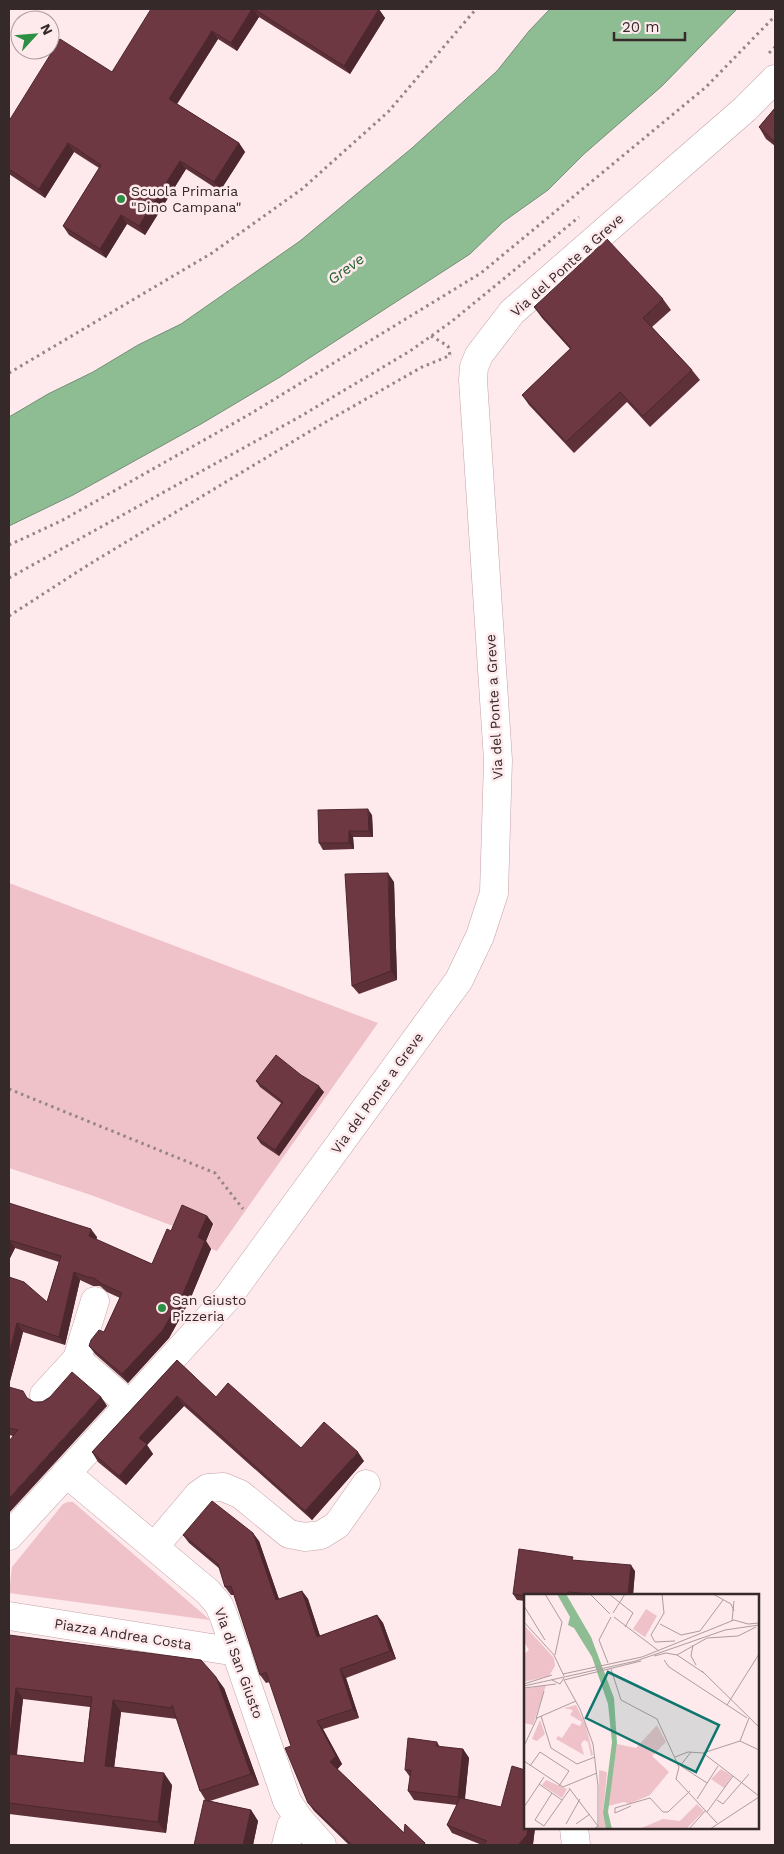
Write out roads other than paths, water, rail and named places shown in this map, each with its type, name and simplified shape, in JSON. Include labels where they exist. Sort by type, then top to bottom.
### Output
[{"type":"street","name":"Via del Ponte a Greve","points":[[9,1536],[229,1296],[459,980],[480,936],[494,893],[498,760],[474,380],[474,367],[478,355],[512,312],[745,109],[775,79]]},
{"type":"street","points":[[44,1395],[77,1359],[95,1301]]},
{"type":"street","points":[[77,1359],[129,1404]]},
{"type":"street","name":"Via di San Giusto","points":[[66,1473],[155,1546],[208,1592],[219,1605],[293,1810],[322,1845]]},
{"type":"street","points":[[155,1546],[198,1495],[208,1488],[223,1487],[240,1494],[289,1534],[304,1537],[321,1535],[337,1525],[366,1484]]},
{"type":"street","name":"Piazza Andrea Costa","points":[[9,1616],[237,1652]]},
{"type":"street","points":[[286,1845],[293,1810]]},
{"type":"street","points":[[574,1829],[576,1845]]},
{"type":"water","name":"Greve","points":[[550,9],[737,9],[662,86],[584,154],[548,190],[503,222],[470,254],[280,377],[201,424],[73,495],[9,526],[9,417],[48,394],[93,372],[138,345],[181,324],[300,241],[412,148],[497,71],[529,31]]},
{"type":"place","name":"Scuola Primaria \"Dino Campana\"","points":[[121,199]]},
{"type":"place","name":"San Giusto Pizzeria","points":[[162,1308]]}]
